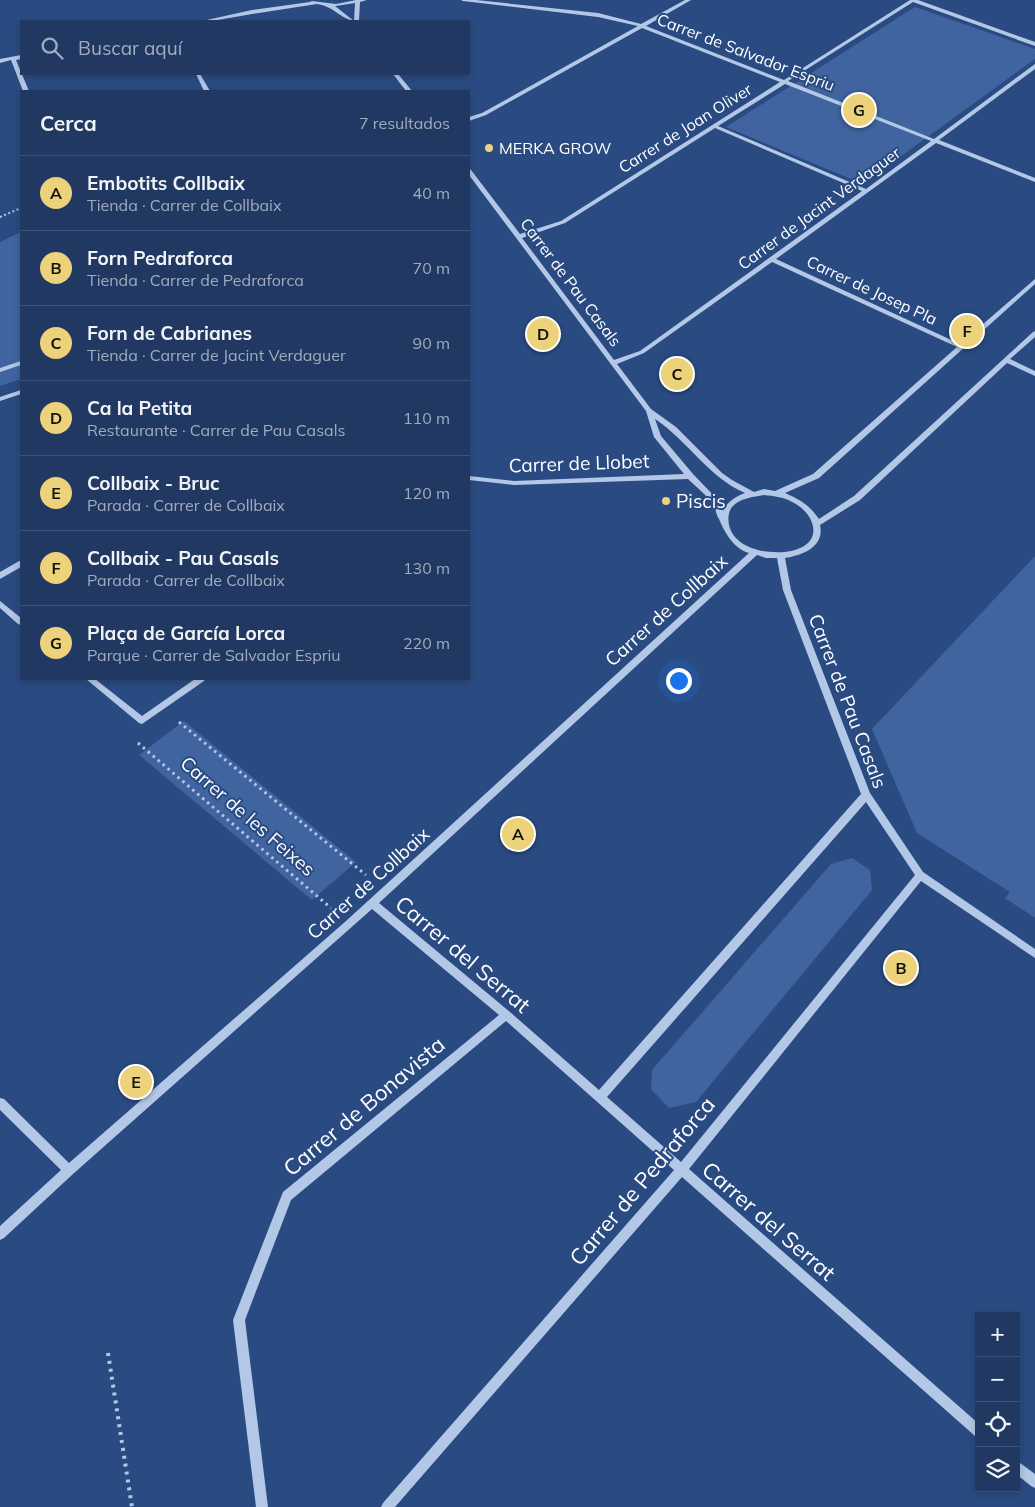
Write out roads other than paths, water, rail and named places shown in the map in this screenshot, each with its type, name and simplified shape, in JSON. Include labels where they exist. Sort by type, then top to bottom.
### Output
[{"type":"street","points":[[252,12],[281,0]]},
{"type":"street","points":[[307,0],[329,5],[365,0]]},
{"type":"street","name":"Carrer de Salvador Espriu","points":[[463,0],[598,15],[642,26],[1035,180]]},
{"type":"street","points":[[470,119],[484,114],[689,0]]},
{"type":"street","points":[[913,0],[1035,44]]},
{"type":"street","name":"Carrer de Joan Oliver","points":[[518,237],[562,222],[913,0]]},
{"type":"street","points":[[357,20],[358,2]]},
{"type":"street","points":[[210,20],[316,3]]},
{"type":"street","points":[[329,5],[351,20]]},
{"type":"street","points":[[0,61],[20,57]]},
{"type":"street","points":[[13,59],[26,90]]},
{"type":"street","name":"Carrer de Jacint Verdaguer","points":[[613,363],[642,352],[936,140],[1035,66]]},
{"type":"street","points":[[199,75],[206,90]]},
{"type":"street","points":[[396,75],[408,90]]},
{"type":"street","points":[[714,126],[866,190]]},
{"type":"street","name":"Carrer de Pau Casals","points":[[470,172],[649,411],[658,436],[690,476],[716,503],[724,523]]},
{"type":"street","name":"Carrer de Josep Pla","points":[[771,259],[962,347]]},
{"type":"street","points":[[778,493],[816,476],[1035,281]]},
{"type":"street","points":[[817,524],[857,498],[1035,333]]},
{"type":"street","points":[[1006,360],[1035,374]]},
{"type":"street","points":[[0,370],[20,363]]},
{"type":"street","points":[[0,399],[20,392]]},
{"type":"street","name":"Carrer de Pau Casals","points":[[649,411],[676,430],[707,466],[736,488],[751,494]]},
{"type":"street","name":"Carrer de Llobet","points":[[472,479],[514,483],[690,476]]},
{"type":"street","points":[[764,492],[778,493],[804,504],[813,514],[817,524],[816,535],[809,545],[797,553],[781,556],[754,553],[733,540],[724,523],[725,513],[730,505],[739,498],[751,494],[764,492]]},
{"type":"street","name":"Carrer de Collbaix","points":[[0,1234],[69,1170],[349,924],[754,553]]},
{"type":"street","name":"Carrer de Pau Casals","points":[[781,556],[788,590],[866,795],[920,875]]},
{"type":"street","points":[[0,576],[20,564]]},
{"type":"street","points":[[0,604],[20,621]]},
{"type":"street","points":[[91,680],[142,721],[200,680]]},
{"type":"street","points":[[599,1098],[866,795]]},
{"type":"street","points":[[920,875],[1035,954]]},
{"type":"street","name":"Carrer de Pedraforca","points":[[386,1507],[681,1170],[920,875]]},
{"type":"street","name":"Carrer del Serrat","points":[[372,903],[506,1015],[975,1428]]},
{"type":"street","name":"Carrer de Bonavista","points":[[262,1507],[239,1320],[287,1196],[506,1015]]},
{"type":"street","points":[[0,1103],[69,1170]]},
{"type":"street","points":[[1020,1469],[1035,1482]]},
{"type":"place","name":"Plaça de García Lorca","points":[[859,110]]},
{"type":"place","name":"MERKA GROW","points":[[489,148]]},
{"type":"place","name":"Collbaix - Pau Casals","points":[[967,331]]},
{"type":"place","name":"Ca la Petita","points":[[543,334]]},
{"type":"place","name":"Forn de Cabrianes","points":[[677,374]]},
{"type":"place","name":"Piscis","points":[[666,501]]},
{"type":"place","name":"Embotits Collbaix","points":[[518,834]]},
{"type":"place","name":"Forn Pedraforca","points":[[901,968]]},
{"type":"place","name":"Collbaix - Bruc","points":[[136,1082]]}]
